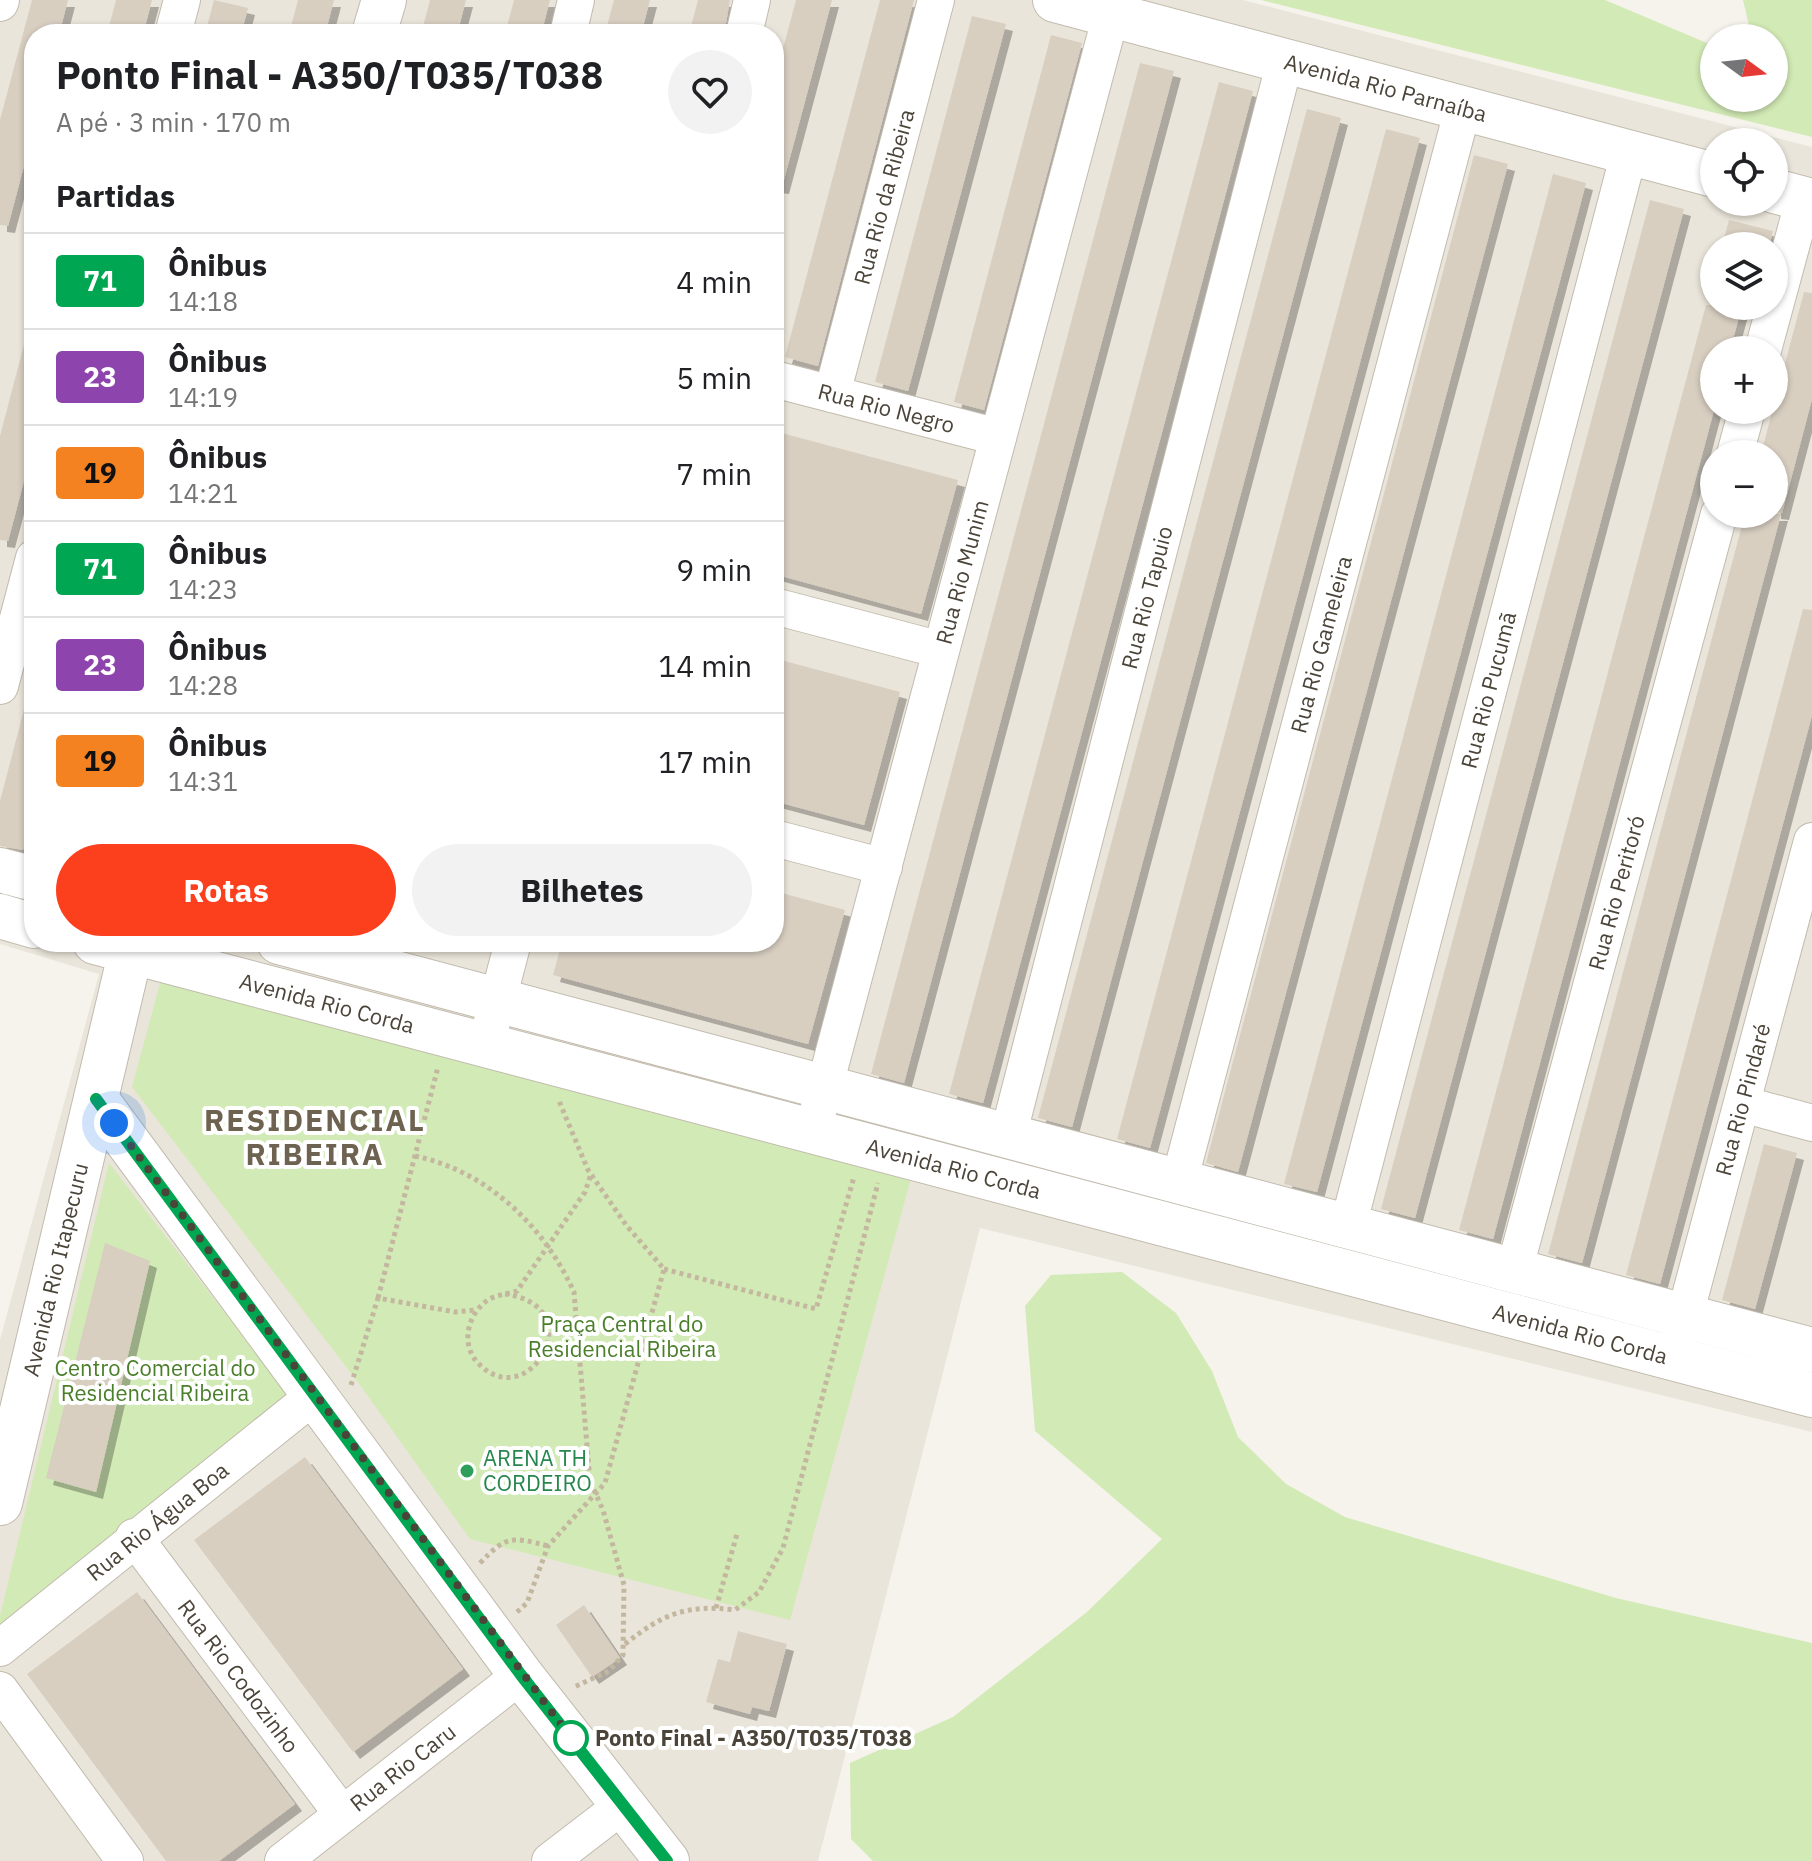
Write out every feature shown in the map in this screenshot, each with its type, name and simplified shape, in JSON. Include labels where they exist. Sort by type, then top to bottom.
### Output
[{"type":"street","points":[[176,24],[182,0]]},
{"type":"street","points":[[377,24],[384,0]]},
{"type":"street","points":[[570,24],[576,0]]},
{"type":"street","points":[[746,24],[752,0]]},
{"type":"street","name":"Rua Rio da Ribeira","points":[[832,394],[936,0]]},
{"type":"street","name":"Avenida Rio Parnaíba","points":[[1055,0],[1700,171]]},
{"type":"street","name":"Rua Rio Munim","points":[[813,1130],[1111,15]]},
{"type":"street","name":"Rua Rio Tapuio","points":[[1008,1136],[1285,61]]},
{"type":"street","name":"Rua Rio Gameleira","points":[[1179,1182],[1463,108]]},
{"type":"street","name":"Rua Rio Pucumã","points":[[1348,1226],[1629,153]]},
{"type":"street","points":[[1766,336],[1797,197]]},
{"type":"street","name":"Rua Rio Negro","points":[[784,382],[998,437]]},
{"type":"street","name":"Rua Rio Peritoró","points":[[1514,1271],[1715,528]]},
{"type":"street","points":[[0,686],[24,596]]},
{"type":"street","points":[[784,609],[941,650]]},
{"type":"street","points":[[784,841],[884,867]]},
{"type":"street","name":"Rua Rio Pindaré","points":[[1673,1358],[1742,1104],[1805,893],[1812,841]]},
{"type":"street","points":[[0,870],[24,876]]},
{"type":"street","points":[[0,916],[24,923]]},
{"type":"street","name":"Avenida Rio Itapecuru","points":[[0,1503],[96,1099],[119,952]]},
{"type":"street","name":"Avenida Rio Corda","points":[[145,952],[466,1040],[1812,1395]]},
{"type":"street","name":"Avenida Rio Corda","points":[[318,952],[1812,1350]]},
{"type":"street","points":[[466,1040],[499,999],[511,952]]},
{"type":"street","points":[[96,1099],[533,1690],[667,1861]]},
{"type":"street","points":[[1742,1104],[1812,1123]]},
{"type":"street","name":"Rua Rio Água Boa","points":[[0,1648],[134,1537],[324,1408]]},
{"type":"street","name":"Rua Rio Codozinho","points":[[134,1537],[342,1814]]},
{"type":"street","points":[[0,1690],[125,1861]]},
{"type":"street","name":"Rua Rio Caru","points":[[283,1861],[342,1814],[533,1690]]},
{"type":"street","points":[[550,1861],[623,1805]]},
{"type":"path","points":[[324,1408],[358,1372],[415,1156],[466,1040]]},
{"type":"path","points":[[536,1058],[591,1174],[626,1225],[664,1269],[816,1309],[875,1147]]},
{"type":"path","points":[[624,1644],[672,1613],[701,1607],[735,1610],[759,1592],[783,1548],[875,1147]]},
{"type":"path","points":[[415,1156],[471,1175],[514,1208],[548,1247],[574,1292],[590,1481],[624,1585],[623,1655],[609,1671],[579,1683],[533,1690]]},
{"type":"path","points":[[505,1294],[523,1297],[539,1308],[548,1324],[549,1343],[542,1360],[528,1372],[509,1377],[491,1374],[476,1362],[468,1345],[468,1327],[476,1310],[494,1297],[505,1294],[517,1291],[585,1192],[591,1174]]},
{"type":"path","points":[[493,1636],[527,1603],[548,1546],[605,1483],[664,1269]]},
{"type":"path","points":[[378,1298],[455,1312],[476,1310]]},
{"type":"path","points":[[716,1608],[737,1534]]},
{"type":"path","points":[[457,1587],[502,1541],[513,1538],[548,1546]]},
{"type":"shaded area","points":[[0,0],[1243,0],[1738,128],[1700,128],[1700,216],[1788,216],[1788,141],[1812,147],[1812,1432],[980,1228],[818,1861],[0,1861],[0,1340],[99,974],[26,952],[784,952],[784,24],[24,24],[24,951],[0,944]]},
{"type":"green space","points":[[1261,0],[1605,0],[1700,40],[1700,109]]},
{"type":"green space","points":[[1743,0],[1812,0],[1812,137],[1788,131],[1788,128],[1776,128],[1711,112],[1788,112],[1788,24],[1749,24]]},
{"type":"green space","name":"Praça Central do Residencial Ribeira","points":[[161,980],[913,1171],[790,1620],[470,1539],[360,1385],[132,1087]]},
{"type":"green space","name":"Centro Comercial do Residencial Ribeira","points":[[109,1163],[290,1397],[0,1625],[0,1616]]},
{"type":"green space","points":[[1122,1272],[1176,1313],[1212,1371],[1238,1437],[1286,1484],[1345,1517],[1616,1598],[1812,1643],[1812,1861],[873,1861],[851,1839],[850,1763],[953,1717],[1087,1612],[1162,1539],[1035,1431],[1025,1306],[1051,1275]]},
{"type":"building","points":[[32,0],[68,0],[62,24],[26,24]]},
{"type":"building","points":[[116,0],[152,0],[146,24],[110,24]]},
{"type":"building","points":[[214,0],[248,8],[244,24],[208,24]]},
{"type":"building","points":[[298,0],[334,0],[328,24],[292,24]]},
{"type":"building","points":[[430,0],[466,0],[460,24],[424,24]]},
{"type":"building","points":[[514,0],[550,0],[544,24],[508,24]]},
{"type":"building","points":[[614,0],[650,0],[644,24],[608,24]]},
{"type":"building","points":[[698,0],[730,0],[726,24],[692,24]]},
{"type":"building","points":[[796,0],[832,0],[784,180],[784,45]]},
{"type":"building","points":[[880,0],[914,0],[818,366],[785,357]]},
{"type":"building","points":[[972,16],[1006,24],[908,391],[875,382]]},
{"type":"building","points":[[24,30],[24,166],[8,226],[0,225],[0,120]]},
{"type":"building","points":[[1051,35],[1082,43],[984,410],[954,402]]},
{"type":"building","points":[[1140,63],[1174,71],[904,1083],[871,1074]]},
{"type":"building","points":[[1219,82],[1253,91],[983,1103],[949,1094]]},
{"type":"building","points":[[1307,109],[1341,118],[1072,1127],[1038,1118]]},
{"type":"building","points":[[1386,129],[1420,138],[1150,1148],[1117,1139]]},
{"type":"building","points":[[1474,155],[1508,164],[1238,1172],[1206,1163]]},
{"type":"building","points":[[1553,174],[1586,183],[1317,1192],[1284,1184]]},
{"type":"building","points":[[1650,200],[1684,209],[1415,1218],[1381,1209]]},
{"type":"building","points":[[1729,220],[1773,231],[1773,232],[1726,232]]},
{"type":"building","points":[[1804,292],[1812,293],[1812,399],[1788,490],[1788,440],[1765,440],[1769,424],[1788,424],[1788,352]]},
{"type":"building","points":[[1702,320],[1738,320],[1734,336],[1700,336],[1700,424],[1710,424],[1706,440],[1700,440],[1700,463],[1493,1239],[1459,1230]]},
{"type":"building","points":[[24,345],[24,481],[8,541],[0,540],[0,436]]},
{"type":"building","points":[[784,434],[958,480],[921,614],[784,577]]},
{"type":"building","points":[[1741,528],[1777,528],[1582,1263],[1548,1254]]},
{"type":"building","points":[[1803,609],[1812,610],[1812,715],[1660,1284],[1626,1275]]},
{"type":"building","points":[[784,661],[900,692],[864,825],[784,804]]},
{"type":"building","points":[[24,710],[23,850],[0,846],[0,801]]},
{"type":"building","points":[[784,894],[845,910],[808,1044],[553,975],[559,952],[784,952]]},
{"type":"building","points":[[1764,1144],[1797,1153],[1755,1309],[1722,1300]]},
{"type":"building","points":[[105,1243],[150,1261],[96,1492],[46,1478]]},
{"type":"building","points":[[305,1457],[463,1669],[353,1752],[194,1540]]},
{"type":"building","points":[[137,1592],[295,1804],[219,1861],[166,1861],[27,1674]]},
{"type":"building","points":[[584,1605],[620,1658],[592,1677],[556,1625]]},
{"type":"building","points":[[738,1631],[787,1644],[769,1711],[752,1707],[750,1714],[706,1702],[718,1659],[730,1662]]},
{"type":"bus line","name":"71","points":[[96,1099],[521,1675],[667,1861]]},
{"type":"place","name":"ARENA TH CORDEIRO","points":[[467,1471]]},
{"type":"place","name":"Ponto Final - A350/T035/T038","points":[[571,1738]]},
{"type":"district","name":"RESIDENCIAL RIBEIRA","points":[[315,1138]]},
{"type":"route","points":[[114,1123],[521,1675],[571,1738]]}]
